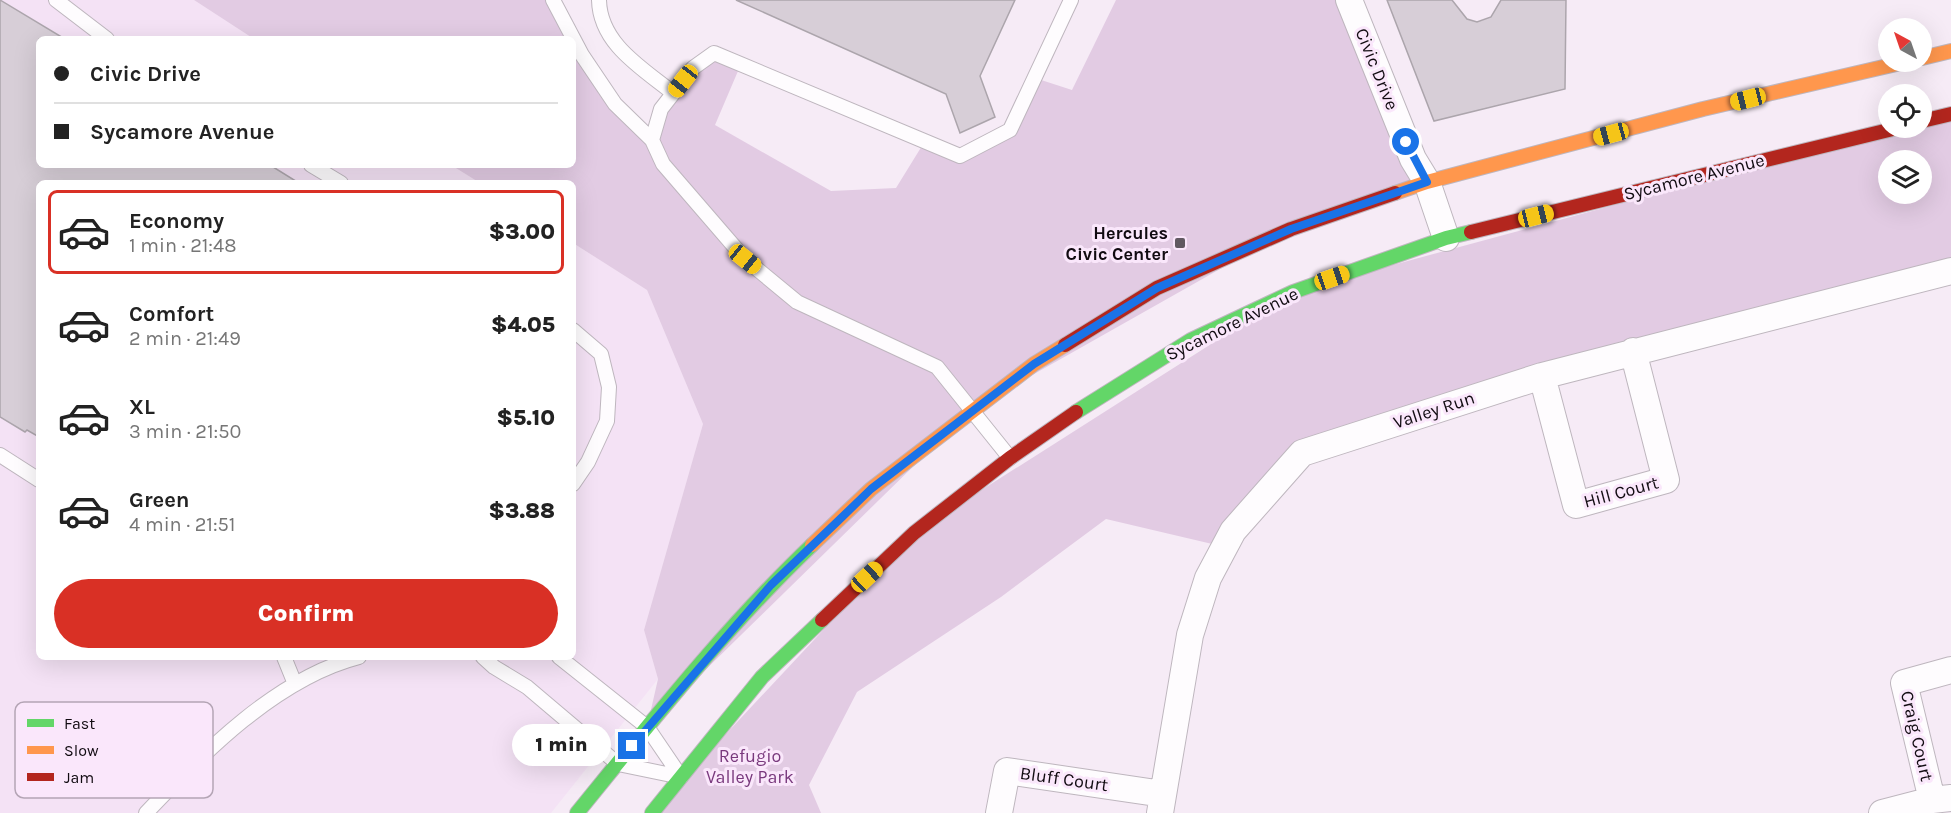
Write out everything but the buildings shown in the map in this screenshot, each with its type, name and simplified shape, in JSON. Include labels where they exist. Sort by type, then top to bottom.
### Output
[{"type":"main road","points":[[1932,56],[1951,51]]},
{"type":"main road","points":[[577,813],[647,727],[771,585],[871,489],[972,409],[1034,364],[1157,288],[1291,229],[1427,182],[1703,109],[1878,68]]},
{"type":"main road","points":[[1932,119],[1951,114]]},
{"type":"main road","name":"Sycamore Avenue","points":[[652,813],[762,676],[914,533],[1010,458],[1084,406],[1191,340],[1293,292],[1446,238],[1878,133]]},
{"type":"street","name":"Civic Drive","points":[[1349,0],[1413,159],[1427,182],[1446,238]]},
{"type":"street","name":"Valley Run","points":[[1162,803],[1190,635],[1208,578],[1233,531],[1302,453],[1542,376],[1951,271]]},
{"type":"street","name":"Hill Court","points":[[1542,376],[1576,505],[1666,480],[1633,351]]},
{"type":"street","name":"Craig Court","points":[[1941,799],[1904,683],[1951,670]]},
{"type":"street","name":"Bluff Court","points":[[999,813],[1006,771],[1162,803]]},
{"type":"street","points":[[1882,813],[1941,799]]},
{"type":"lane","points":[[56,0],[103,36]]},
{"type":"lane","points":[[553,0],[572,36]]},
{"type":"lane","points":[[599,0],[599,11],[609,37],[633,62],[673,93]]},
{"type":"lane","points":[[652,140],[661,109],[693,68],[714,52],[960,156],[1010,130],[1071,0]]},
{"type":"lane","points":[[576,44],[615,104],[652,140],[663,164],[745,259],[797,302],[938,366],[1010,458]]},
{"type":"lane","points":[[316,168],[335,180]]},
{"type":"lane","points":[[576,333],[601,354],[609,387],[607,421],[588,462],[576,480]]},
{"type":"lane","points":[[0,455],[36,478]]},
{"type":"lane","points":[[285,660],[295,684]]},
{"type":"lane","points":[[213,748],[295,684],[348,660]]},
{"type":"lane","points":[[486,660],[494,668],[527,687],[618,764],[681,777]]},
{"type":"lane","points":[[564,660],[647,727],[681,777]]},
{"type":"lane","points":[[146,813],[161,798]]},
{"type":"shaded area","points":[[0,0],[194,0],[249,36],[36,36],[36,168],[456,168],[475,180],[36,180],[36,660],[576,660],[576,245],[647,290],[703,424],[644,630],[658,679],[551,813],[0,813]]},
{"type":"green space","points":[[194,0],[553,0],[572,36],[249,36]]},
{"type":"green space","points":[[1116,0],[1343,0],[1427,182],[1291,229],[972,409],[647,727],[658,679],[644,630],[703,424],[647,290],[576,245],[576,180],[475,180],[456,168],[576,168],[576,44],[582,55],[651,140],[661,109],[714,53],[741,64],[715,125],[831,191],[896,188],[925,141],[960,156],[1010,130],[1035,78],[1072,90]]},
{"type":"green space","name":"Refugio Valley Park","points":[[1951,114],[1951,271],[1302,453],[1225,547],[1106,519],[1001,597],[857,692],[809,785],[821,813],[652,813],[914,533],[1293,292],[1878,134],[1878,138],[1932,138],[1932,119]]},
{"type":"traffic: fast","points":[[1076,412],[1191,340],[1293,292],[1446,238],[1471,232]]},
{"type":"traffic: fast","points":[[577,813],[720,642],[780,576],[812,545]]},
{"type":"traffic: fast","points":[[652,813],[762,677],[822,620]]},
{"type":"traffic: slow","points":[[1932,56],[1951,51]]},
{"type":"traffic: slow","points":[[1395,193],[1427,182],[1703,109],[1878,68]]},
{"type":"traffic: slow","points":[[812,545],[871,489],[1034,364],[1065,345]]},
{"type":"traffic: jam","points":[[1932,119],[1951,114]]},
{"type":"traffic: jam","points":[[1471,232],[1878,133]]},
{"type":"traffic: jam","points":[[1065,345],[1157,288],[1291,229],[1395,193]]},
{"type":"traffic: jam","points":[[822,620],[914,533],[1010,458],[1076,412]]},
{"type":"place","name":"Hercules Civic Center","points":[[1180,243]]},
{"type":"route","points":[[632,746],[771,585],[871,489],[972,409],[1034,364],[1157,288],[1291,229],[1427,182],[1406,142]]}]
